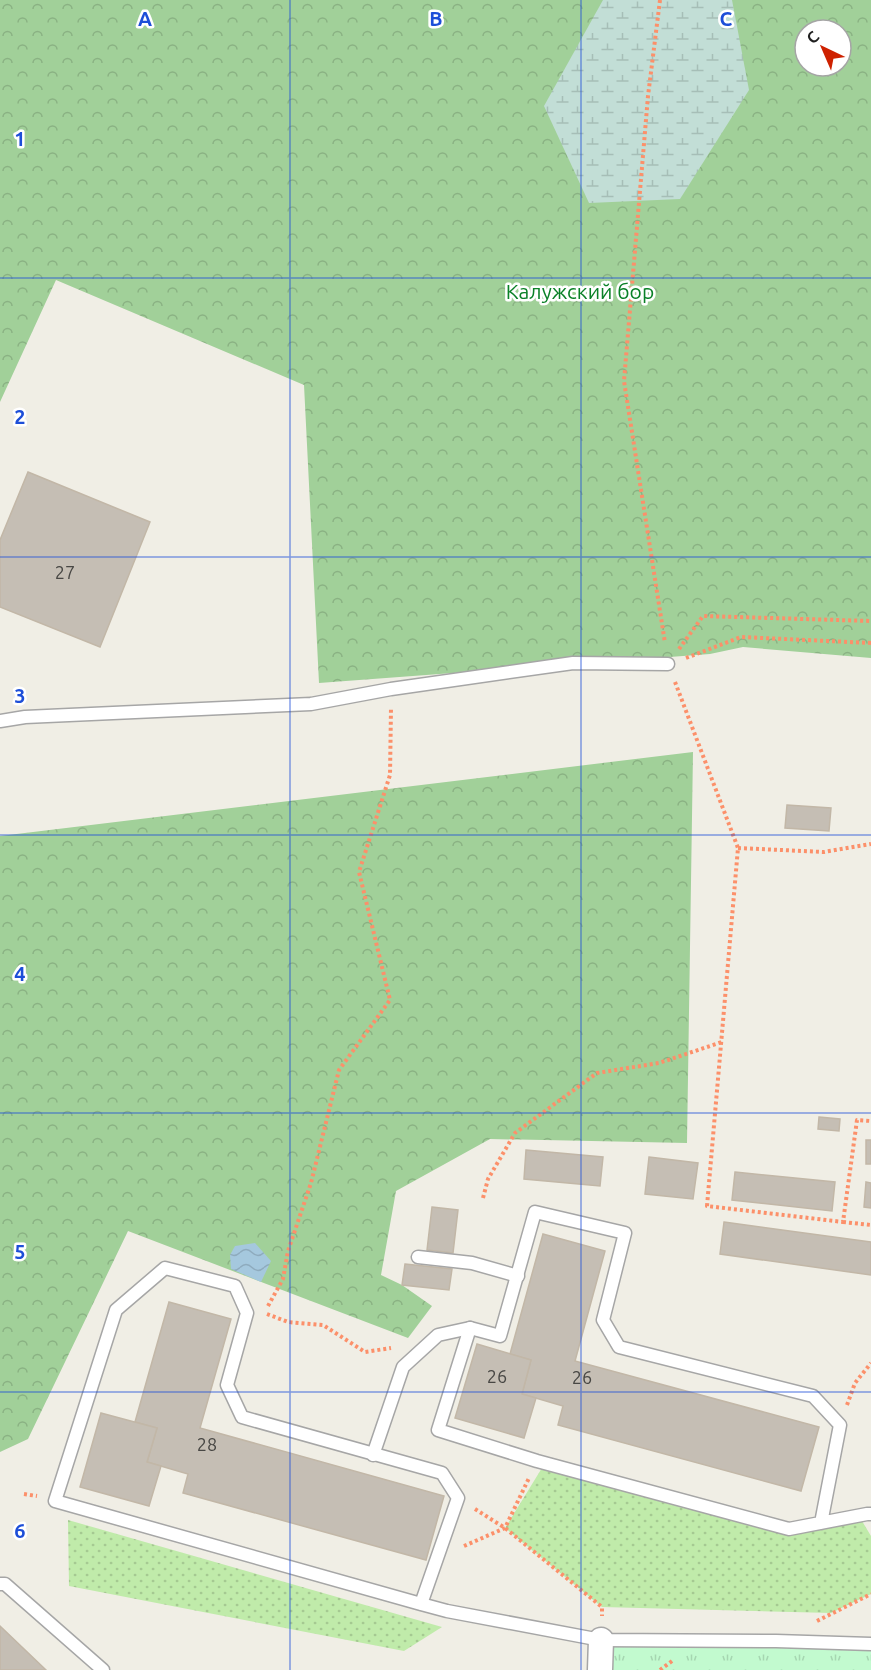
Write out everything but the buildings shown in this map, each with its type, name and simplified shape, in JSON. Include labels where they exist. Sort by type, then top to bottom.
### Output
[{"type":"street","points":[[600,1641],[600,1670]]},
{"type":"lane","points":[[0,722],[25,717],[311,704],[391,688],[573,663],[668,664]]},
{"type":"lane","points":[[373,1455],[403,1367],[438,1335],[470,1328],[500,1336],[535,1212],[625,1233],[603,1320],[620,1347],[813,1396],[840,1425],[821,1524]]},
{"type":"lane","points":[[417,1257],[472,1263],[518,1276]]},
{"type":"lane","points":[[421,1604],[458,1498],[442,1473],[242,1417],[227,1385],[247,1313],[235,1286],[165,1268],[116,1310],[55,1501],[421,1604],[447,1611],[600,1641],[766,1641],[871,1644]]},
{"type":"lane","points":[[470,1328],[438,1431],[537,1461],[789,1529],[871,1514]]},
{"type":"lane","points":[[0,1584],[5,1584],[103,1670]]},
{"type":"path","points":[[660,0],[648,96],[624,381],[668,664],[738,848],[707,1206],[871,1226]]},
{"type":"path","points":[[668,664],[703,616],[871,621]]},
{"type":"path","points":[[668,664],[741,637],[871,643]]},
{"type":"path","points":[[391,688],[390,775],[359,872],[390,1000],[339,1070],[311,1183],[288,1251],[283,1279],[264,1313],[288,1322],[323,1324],[365,1352],[392,1348]]},
{"type":"path","points":[[738,848],[824,852],[871,844]]},
{"type":"path","points":[[483,1198],[488,1179],[515,1133],[597,1073],[659,1063],[722,1042]]},
{"type":"path","points":[[843,1222],[857,1120],[871,1121]]},
{"type":"path","points":[[840,1425],[855,1383],[871,1363]]},
{"type":"path","points":[[439,1557],[505,1528],[537,1461]]},
{"type":"path","points":[[458,1498],[505,1528],[602,1607]]},
{"type":"path","points":[[813,1623],[871,1594]]},
{"type":"green space","name":"Калужский бор","points":[[0,0],[871,0],[871,658],[743,647],[710,654],[319,683],[304,385],[56,280],[0,402]]},
{"type":"green space","points":[[603,0],[732,0],[749,90],[680,199],[589,203],[544,106]]},
{"type":"green space","points":[[693,752],[687,1143],[490,1139],[396,1191],[381,1275],[402,1285],[432,1306],[408,1338],[128,1231],[28,1439],[0,1452],[0,836]]},
{"type":"green space","points":[[545,1463],[789,1529],[859,1516],[871,1536],[871,1594],[831,1613],[602,1607],[505,1528]]},
{"type":"green space","points":[[68,1520],[442,1627],[404,1651],[69,1586]]},
{"type":"green space","points":[[601,1640],[871,1644],[871,1670],[600,1670]]},
{"type":"water","points":[[255,1243],[271,1261],[261,1282],[231,1269],[230,1255],[235,1246]]}]
